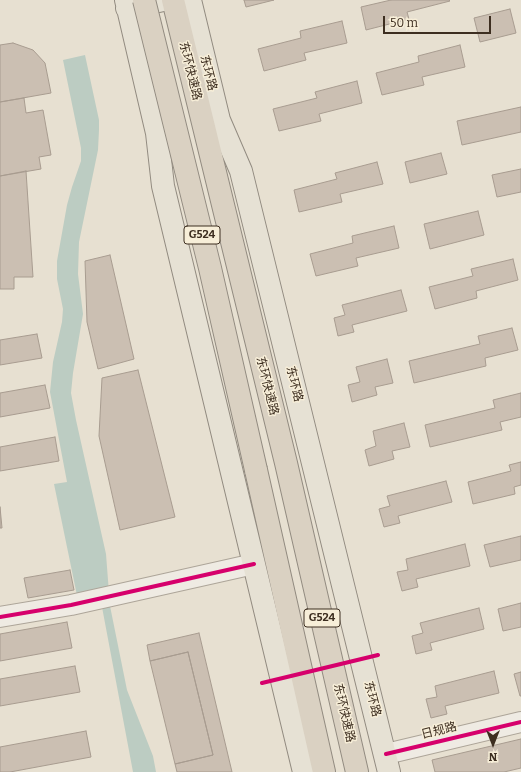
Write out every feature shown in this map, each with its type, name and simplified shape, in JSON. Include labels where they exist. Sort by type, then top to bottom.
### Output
[{"type":"highway","name":"东环快速路","points":[[173,0],[286,463],[357,772]]},
{"type":"highway","name":"G524","points":[[133,3],[209,260],[324,772]]},
{"type":"main road","points":[[163,0],[133,3],[157,133],[163,186],[304,772]]},
{"type":"main road","name":"东环路","points":[[190,0],[220,120],[241,170],[388,763]]},
{"type":"street","points":[[0,617],[71,605],[254,564]]},
{"type":"street","name":"日规路","points":[[388,763],[521,722]]},
{"type":"shaded area","points":[[85,55],[99,120],[99,130],[98,150],[79,242],[78,274],[83,314],[71,393],[106,554],[110,606],[127,690],[153,756],[156,772],[133,772],[102,607],[80,610],[54,484],[67,482],[50,392],[53,362],[62,322],[63,309],[57,279],[57,261],[67,205],[81,161],[81,148],[63,60]]},
{"type":"building","points":[[244,0],[274,0],[246,7]]},
{"type":"building","points":[[391,0],[450,1],[407,12],[409,19],[366,30],[361,7]]},
{"type":"building","points":[[510,9],[516,33],[480,42],[474,18]]},
{"type":"building","points":[[342,21],[347,43],[304,53],[306,60],[264,71],[258,49],[301,38],[300,31]]},
{"type":"building","points":[[13,43],[33,50],[45,63],[51,93],[0,102],[0,45]]},
{"type":"building","points":[[460,45],[465,67],[422,77],[424,85],[382,95],[376,73],[419,62],[418,56]]},
{"type":"building","points":[[357,81],[362,103],[319,114],[321,121],[279,131],[273,109],[317,98],[315,92]]},
{"type":"building","points":[[24,98],[26,113],[43,110],[51,155],[39,157],[41,169],[0,176],[0,102]]},
{"type":"building","points":[[521,107],[521,132],[462,145],[457,121]]},
{"type":"building","points":[[441,153],[447,174],[410,183],[405,162]]},
{"type":"building","points":[[377,162],[383,184],[340,194],[342,202],[299,212],[294,190],[337,179],[335,173]]},
{"type":"building","points":[[521,169],[521,192],[497,197],[492,175]]},
{"type":"building","points":[[26,171],[33,277],[14,277],[14,289],[0,289],[0,176]]},
{"type":"building","points":[[478,211],[484,235],[430,249],[424,224]]},
{"type":"building","points":[[394,226],[399,248],[356,258],[358,266],[316,276],[310,254],[353,243],[352,236]]},
{"type":"building","points":[[110,255],[134,359],[98,369],[87,322],[85,261]]},
{"type":"building","points":[[513,259],[518,280],[476,291],[477,298],[435,309],[429,287],[473,276],[471,269]]},
{"type":"building","points":[[401,290],[407,311],[352,325],[354,332],[338,336],[334,318],[345,315],[342,305]]},
{"type":"building","points":[[512,328],[518,350],[485,358],[486,366],[414,383],[409,361],[480,344],[478,336]]},
{"type":"building","points":[[37,334],[42,358],[0,365],[0,340]]},
{"type":"building","points":[[387,359],[393,383],[375,387],[377,395],[352,402],[348,385],[360,382],[356,367]]},
{"type":"building","points":[[138,370],[175,517],[120,530],[99,436],[102,378]]},
{"type":"building","points":[[45,385],[50,408],[0,417],[0,393]]},
{"type":"building","points":[[521,393],[521,417],[500,422],[502,430],[430,447],[425,425],[495,408],[493,400]]},
{"type":"building","points":[[404,423],[410,447],[392,451],[394,459],[369,466],[365,450],[376,446],[373,431]]},
{"type":"building","points":[[55,437],[59,461],[0,471],[0,447]]},
{"type":"building","points":[[521,462],[521,485],[514,487],[515,494],[473,504],[468,482],[511,471],[509,465]]},
{"type":"building","points":[[446,481],[452,502],[398,516],[400,523],[384,527],[379,509],[390,506],[387,496]]},
{"type":"building","points":[[0,507],[2,528],[0,528]]},
{"type":"building","points":[[521,536],[521,560],[490,567],[484,545]]},
{"type":"building","points":[[465,544],[470,566],[416,579],[418,587],[402,591],[397,572],[408,570],[406,559]]},
{"type":"building","points":[[70,570],[74,590],[28,598],[24,578]]},
{"type":"building","points":[[521,603],[521,627],[503,631],[498,609]]},
{"type":"building","points":[[479,608],[484,629],[430,643],[432,650],[416,654],[412,636],[423,633],[420,623]]},
{"type":"building","points":[[67,622],[72,648],[0,661],[0,634]]},
{"type":"building","points":[[199,633],[232,772],[177,772],[175,764],[213,755],[188,652],[150,661],[147,645]]},
{"type":"building","points":[[188,652],[213,755],[175,764],[150,661]]},
{"type":"building","points":[[75,666],[80,692],[0,706],[0,679]]},
{"type":"building","points":[[494,671],[499,693],[445,706],[447,714],[431,718],[426,699],[437,697],[435,686]]},
{"type":"building","points":[[521,672],[521,696],[520,696],[514,674]]},
{"type":"building","points":[[86,731],[91,757],[10,772],[0,772],[0,747]]},
{"type":"building","points":[[521,739],[521,768],[504,772],[435,772],[432,760]]},
{"type":"cycle path","points":[[0,617],[71,605],[254,564]]},
{"type":"cycle path","points":[[262,683],[378,655]]},
{"type":"cycle path","points":[[386,754],[521,722]]}]
